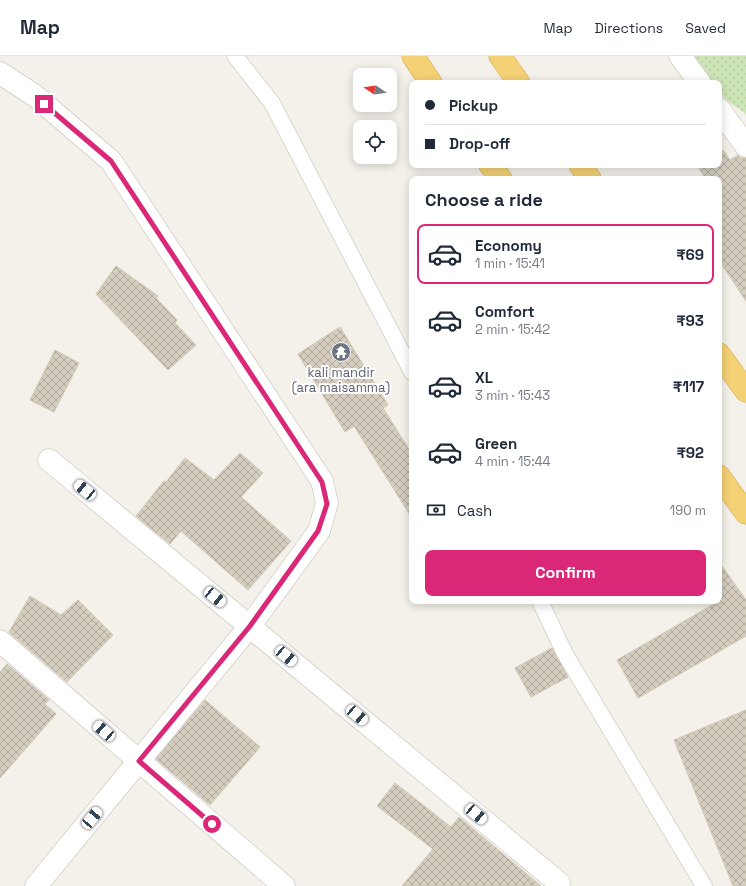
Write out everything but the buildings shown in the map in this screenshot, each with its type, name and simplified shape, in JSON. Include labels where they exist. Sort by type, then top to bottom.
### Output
[{"type":"highway","points":[[413,56],[429,80]]},
{"type":"highway","points":[[500,56],[517,80]]},
{"type":"highway","points":[[492,168],[499,176]]},
{"type":"highway","points":[[722,358],[746,391]]},
{"type":"highway","points":[[722,480],[746,513]]},
{"type":"street","points":[[680,56],[698,80]]},
{"type":"street","points":[[0,73],[34,95],[111,161],[322,482],[327,504],[318,531],[250,626],[36,886]]},
{"type":"street","points":[[722,113],[746,146]]},
{"type":"street","points":[[49,460],[558,883]]},
{"type":"street","points":[[0,641],[284,886]]},
{"type":"lane","points":[[235,56],[272,103],[409,366]]},
{"type":"lane","points":[[541,604],[565,654],[704,886]]},
{"type":"green space","points":[[693,56],[746,56],[746,114],[724,97],[722,93],[722,80],[711,80]]},
{"type":"place","name":"kali mandir (ara maisamma)","points":[[341,352]]},
{"type":"route","points":[[44,104],[111,161],[322,482],[327,504],[318,531],[250,626],[139,761],[212,824]]}]
